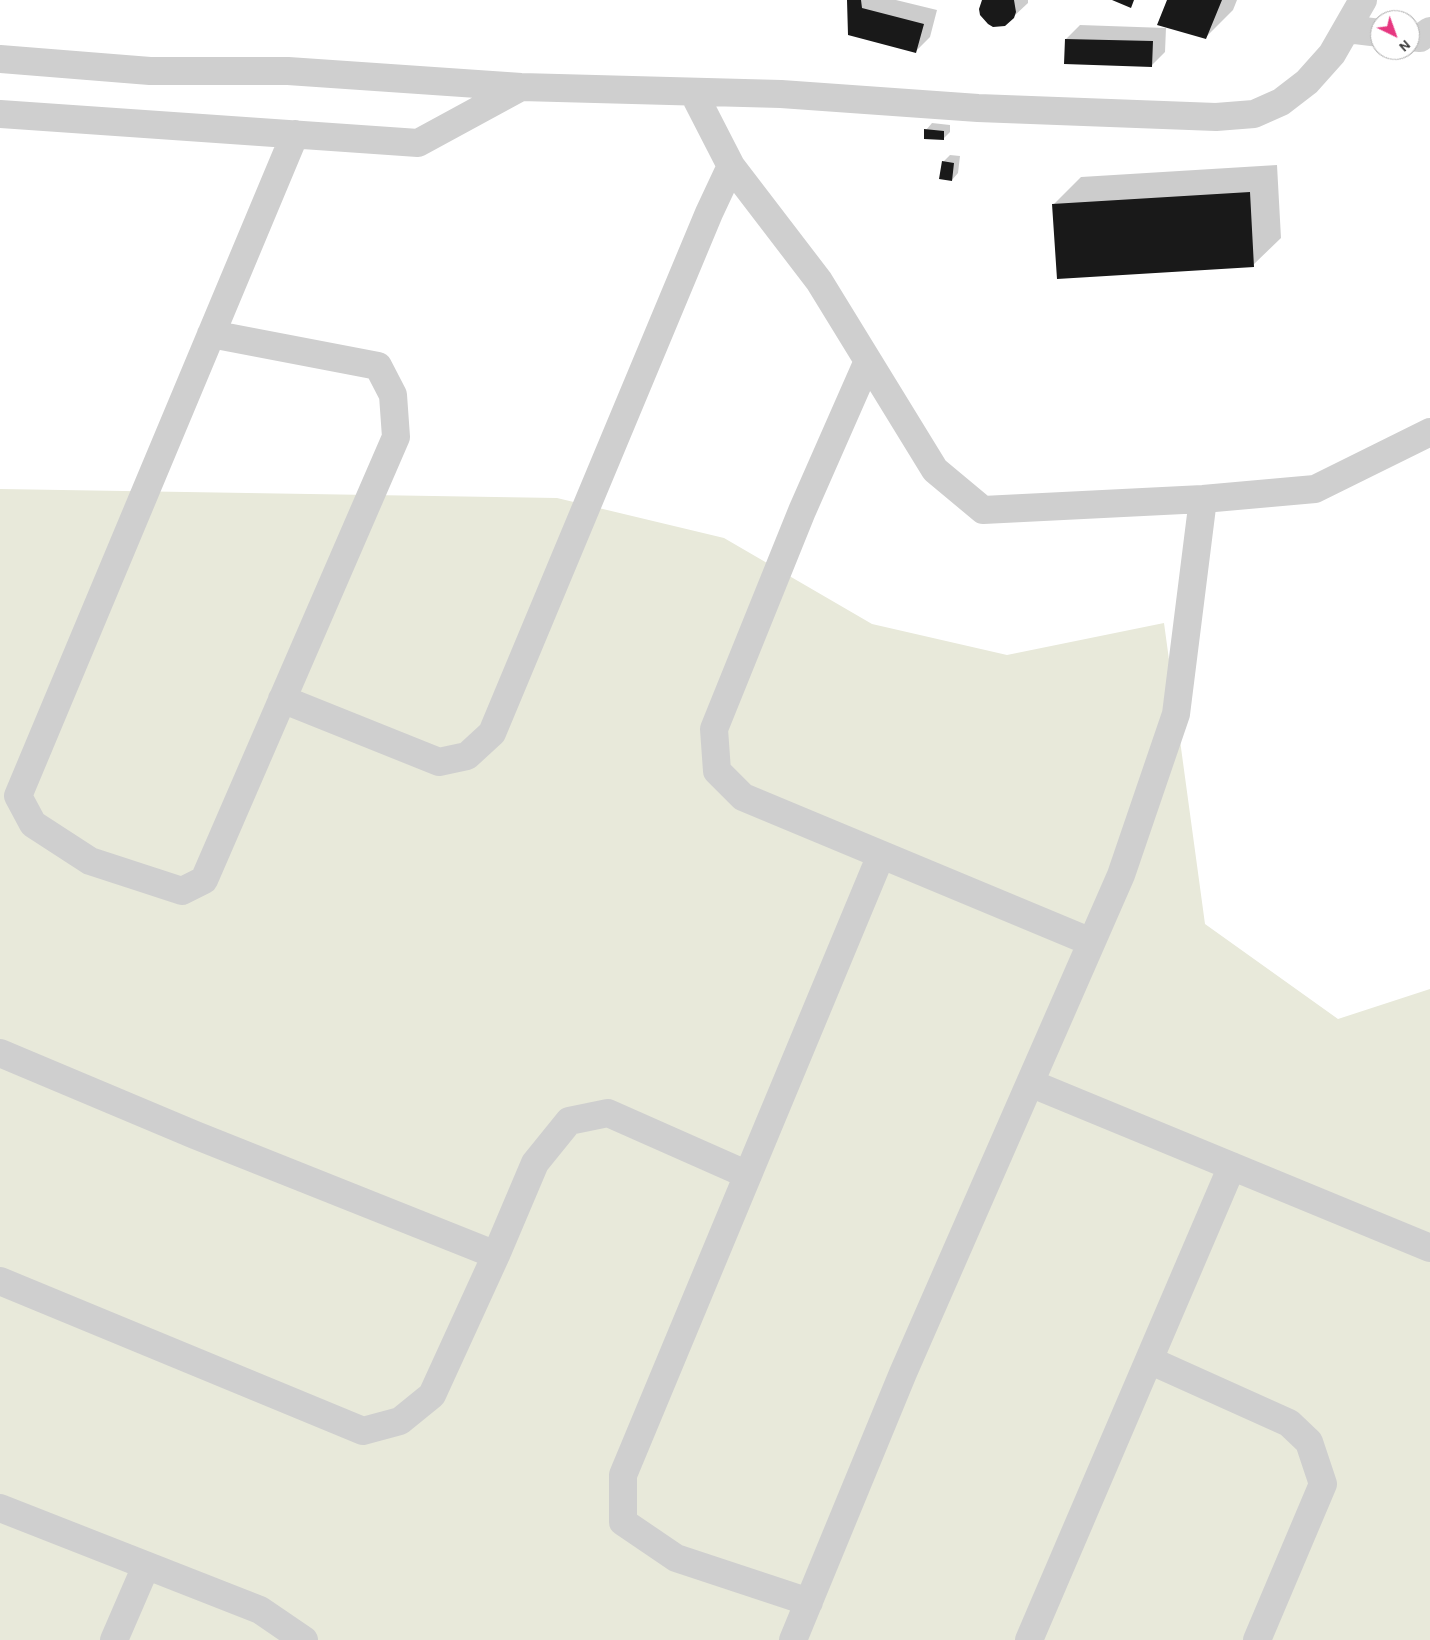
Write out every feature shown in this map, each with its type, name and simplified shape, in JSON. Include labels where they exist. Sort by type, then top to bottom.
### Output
[{"type":"street","points":[[0,59],[150,71],[288,71],[520,87],[782,94],[978,108],[1226,117],[1254,114],[1281,102],[1307,82],[1332,54],[1361,2]]},
{"type":"street","points":[[1347,29],[1370,32]]},
{"type":"street","points":[[0,114],[418,143],[520,87]]},
{"type":"street","points":[[693,92],[730,166],[819,281],[935,470],[984,510],[1203,499],[1315,489],[1430,432]]},
{"type":"street","points":[[211,334],[378,366],[393,395],[396,437],[204,880],[182,891],[90,861],[33,824],[18,796],[211,334],[295,134]]},
{"type":"street","points":[[282,699],[439,762],[467,756],[492,733],[701,230],[730,166]]},
{"type":"street","points":[[868,361],[802,511],[714,729],[717,771],[743,797],[1091,942]]},
{"type":"street","points":[[793,1640],[906,1364],[1121,875],[1176,714],[1203,499]]},
{"type":"street","points":[[808,1602],[676,1558],[623,1522],[623,1475],[881,854]]},
{"type":"street","points":[[2,1059],[496,1255]]},
{"type":"street","points":[[1030,1083],[1430,1248]]},
{"type":"street","points":[[0,1281],[363,1431],[400,1421],[432,1395],[496,1255],[535,1163],[569,1121],[608,1113],[748,1174]]},
{"type":"street","points":[[1029,1640],[1232,1166]]},
{"type":"street","points":[[1149,1360],[1289,1423],[1308,1442],[1323,1484],[1257,1640]]},
{"type":"street","points":[[0,1508],[260,1610],[304,1640]]},
{"type":"street","points":[[114,1640],[146,1566]]},
{"type":"shaded area","points":[[0,489],[557,498],[724,538],[872,624],[1007,655],[1164,623],[1205,924],[1338,1019],[1430,989],[1430,1640],[0,1640]]},
{"type":"building","points":[[847,0],[861,0],[862,8],[924,24],[916,53],[848,35]]},
{"type":"building","points":[[982,0],[1014,0],[1016,12],[1014,18],[1005,26],[993,27],[980,15],[979,9]]},
{"type":"building","points":[[1112,0],[1134,0],[1131,8]]},
{"type":"building","points":[[1167,0],[1222,0],[1206,39],[1157,25]]},
{"type":"building","points":[[1065,39],[1153,41],[1152,67],[1064,64]]},
{"type":"building","points":[[924,129],[944,131],[944,140],[924,139]]},
{"type":"building","points":[[942,161],[954,163],[952,181],[939,179]]},
{"type":"building","points":[[1250,192],[1254,267],[1057,279],[1052,204]]}]
